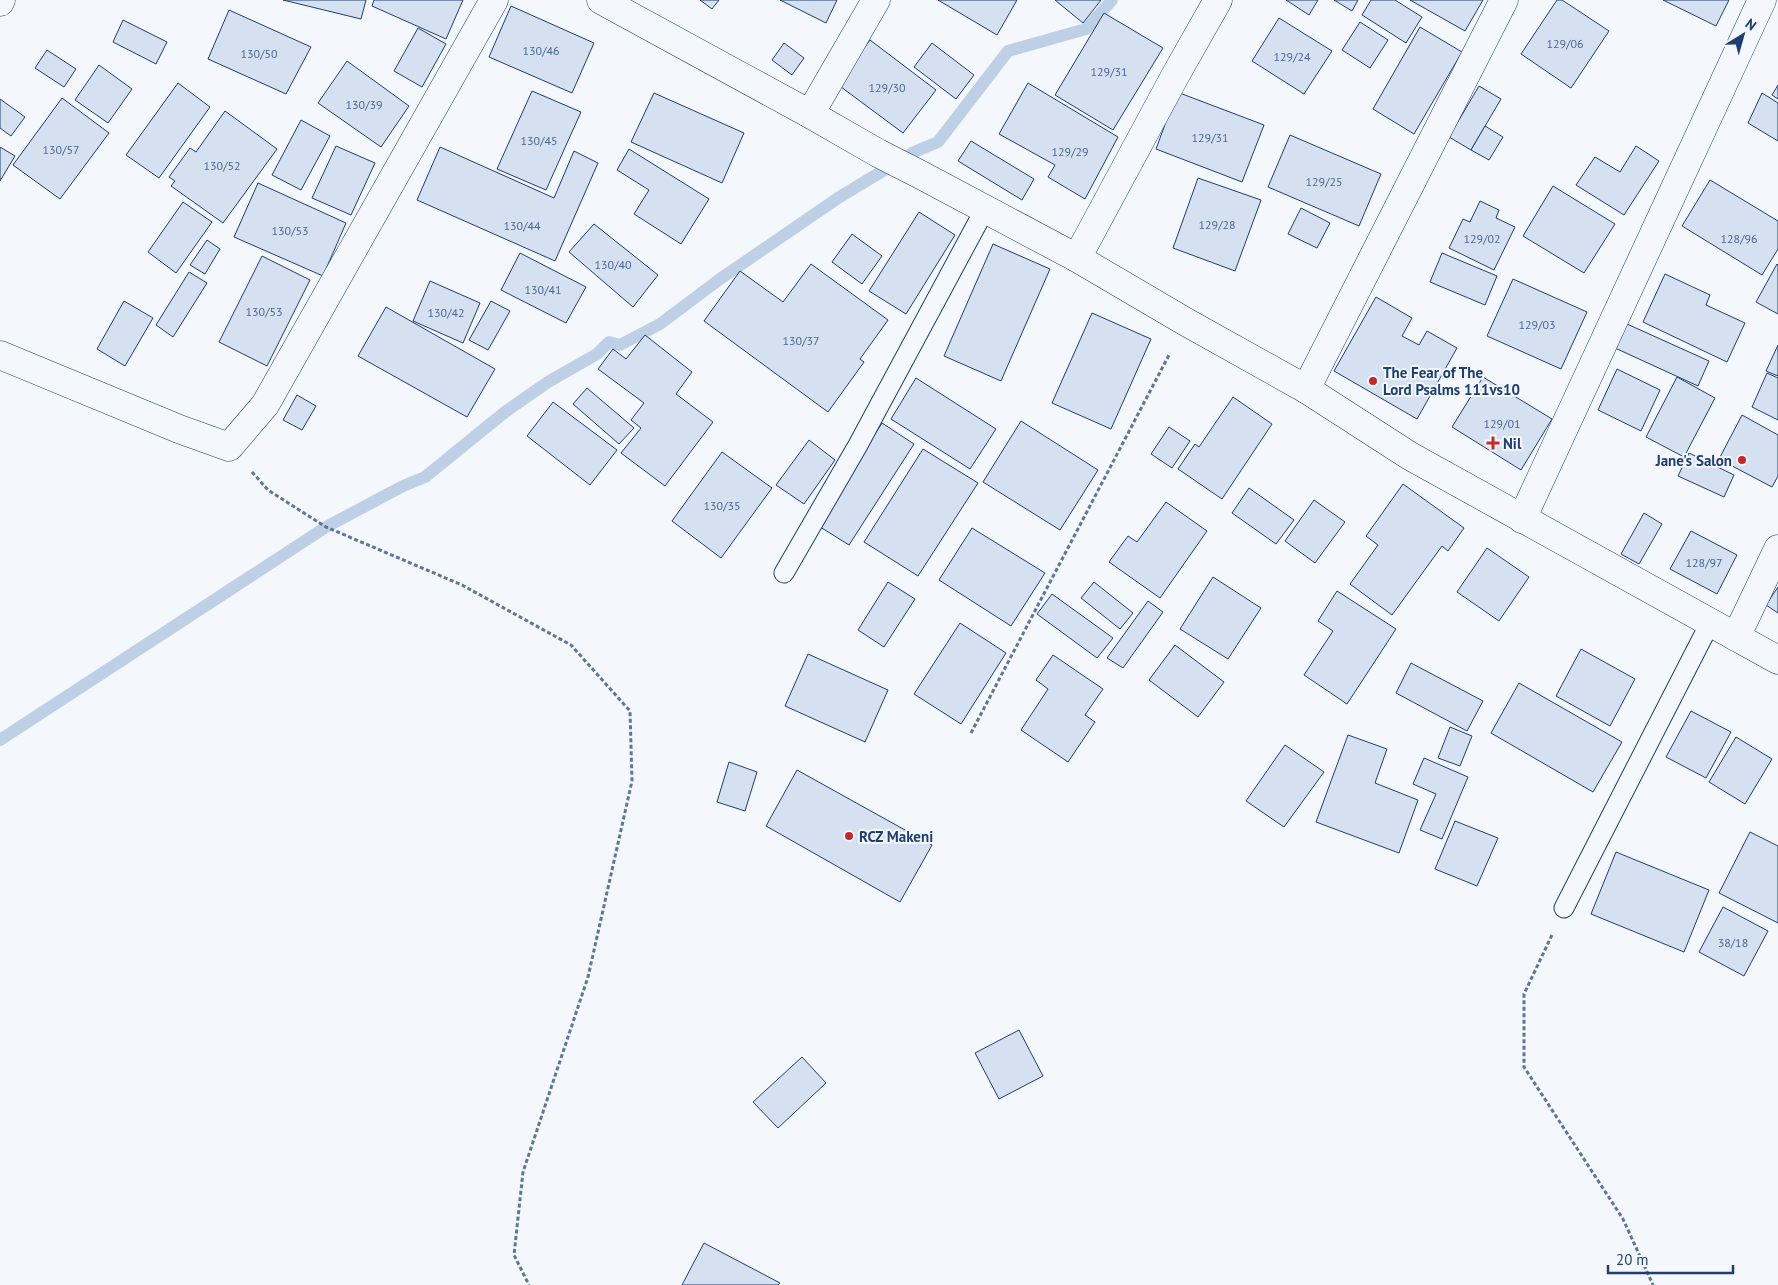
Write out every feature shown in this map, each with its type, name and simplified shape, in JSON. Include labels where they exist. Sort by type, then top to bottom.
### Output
[{"type":"street","points":[[0,355],[179,429],[229,447],[265,405],[494,0]]},
{"type":"street","points":[[601,0],[878,153],[1077,258],[1306,389],[1410,456],[1778,660]]},
{"type":"street","points":[[810,114],[876,0]]},
{"type":"street","points":[[1077,258],[1218,0]]},
{"type":"street","points":[[1306,389],[1504,0]]},
{"type":"street","points":[[1522,519],[1762,0]]},
{"type":"street","points":[[1736,637],[1778,549]]},
{"type":"lane","points":[[784,573],[858,445],[985,209]]},
{"type":"lane","points":[[1564,908],[1710,623]]},
{"type":"path","points":[[971,732],[1186,322]]},
{"type":"path","points":[[229,447],[268,490],[326,527],[462,585],[571,645],[630,711],[632,781],[588,977],[523,1172],[514,1255],[529,1285]]},
{"type":"path","points":[[1564,908],[1524,994],[1524,1067],[1623,1220],[1653,1285]]},
{"type":"building","points":[[283,0],[366,0],[361,19]]},
{"type":"building","points":[[374,0],[463,0],[446,39],[372,6]]},
{"type":"building","points":[[700,0],[719,0],[712,9]]},
{"type":"building","points":[[780,0],[837,0],[826,23]]},
{"type":"building","points":[[938,0],[1017,0],[997,35]]},
{"type":"building","points":[[1055,0],[1101,0],[1083,23]]},
{"type":"building","points":[[1286,0],[1318,0],[1309,15]]},
{"type":"building","points":[[1334,0],[1358,0],[1352,11]]},
{"type":"building","points":[[1371,0],[1395,0],[1422,17],[1406,43],[1362,15]]},
{"type":"building","points":[[1410,0],[1483,0],[1465,31]]},
{"type":"building","points":[[1557,0],[1562,0],[1609,31],[1571,88],[1521,54]]},
{"type":"building","points":[[1663,0],[1729,0],[1716,26]]},
{"type":"building","points":[[511,6],[594,43],[572,93],[489,57]]},
{"type":"building","points":[[229,10],[311,47],[286,94],[208,59]]},
{"type":"building","points":[[1104,13],[1163,48],[1113,130],[1055,95]]},
{"type":"building","points":[[1279,18],[1332,51],[1304,94],[1252,61]]},
{"type":"building","points":[[123,20],[167,42],[156,64],[113,42]]},
{"type":"building","points":[[1360,22],[1388,40],[1370,68],[1342,50]]},
{"type":"building","points":[[1420,27],[1462,52],[1414,134],[1373,109]]},
{"type":"building","points":[[418,28],[446,44],[422,87],[394,71]]},
{"type":"building","points":[[870,40],[936,90],[903,133],[837,84]]},
{"type":"building","points":[[784,43],[804,58],[792,75],[772,60]]},
{"type":"building","points":[[932,43],[974,75],[956,99],[914,67]]},
{"type":"building","points":[[47,50],[76,69],[64,87],[35,68]]},
{"type":"building","points":[[347,61],[409,106],[381,147],[318,103]]},
{"type":"building","points":[[99,65],[132,89],[108,123],[75,100]]},
{"type":"building","points":[[178,83],[210,107],[159,178],[126,155]]},
{"type":"building","points":[[1028,83],[1118,137],[1085,199],[1048,177],[1055,165],[999,134]]},
{"type":"building","points":[[1778,85],[1778,99],[1772,95]]},
{"type":"building","points":[[1479,86],[1501,99],[1471,150],[1449,137]]},
{"type":"building","points":[[532,91],[581,112],[546,190],[497,169]]},
{"type":"building","points":[[1177,92],[1264,125],[1242,182],[1156,149]]},
{"type":"building","points":[[654,93],[744,133],[722,183],[631,142]]},
{"type":"building","points":[[1762,93],[1778,103],[1778,141],[1748,123]]},
{"type":"building","points":[[62,98],[109,133],[60,199],[13,165]]},
{"type":"building","points":[[0,99],[25,117],[11,136],[0,128]]},
{"type":"building","points":[[225,111],[277,149],[223,223],[171,186],[175,181],[169,177],[190,148],[196,152]]},
{"type":"building","points":[[301,120],[330,136],[301,190],[272,175]]},
{"type":"building","points":[[1485,126],[1503,137],[1489,160],[1471,150]]},
{"type":"building","points":[[1290,135],[1381,174],[1359,226],[1268,187]]},
{"type":"building","points":[[971,141],[1034,179],[1022,200],[958,161]]},
{"type":"building","points":[[336,146],[375,163],[351,215],[312,198]]},
{"type":"building","points":[[1636,146],[1659,161],[1624,215],[1576,185],[1595,157],[1620,172]]},
{"type":"building","points":[[0,147],[15,156],[0,181]]},
{"type":"building","points":[[440,147],[554,198],[574,151],[598,163],[555,261],[417,200]]},
{"type":"building","points":[[629,149],[709,199],[681,244],[634,214],[649,190],[617,170]]},
{"type":"building","points":[[1198,178],[1261,200],[1235,271],[1173,248]]},
{"type":"building","points":[[1710,180],[1778,221],[1778,249],[1762,275],[1682,226]]},
{"type":"building","points":[[258,183],[346,223],[323,276],[234,237]]},
{"type":"building","points":[[1553,186],[1615,224],[1584,273],[1523,236]]},
{"type":"building","points":[[1480,201],[1499,210],[1496,218],[1515,227],[1494,270],[1449,248],[1463,219],[1470,222]]},
{"type":"building","points":[[183,202],[212,222],[176,273],[148,252]]},
{"type":"building","points":[[1301,208],[1330,223],[1317,248],[1288,234]]},
{"type":"building","points":[[919,212],[955,235],[906,314],[869,291]]},
{"type":"building","points":[[594,224],[658,275],[633,307],[569,252]]},
{"type":"building","points":[[852,234],[882,256],[862,284],[832,262]]},
{"type":"building","points":[[207,240],[220,249],[205,274],[190,265]]},
{"type":"building","points":[[993,244],[1050,269],[1001,381],[944,356]]},
{"type":"building","points":[[520,253],[586,287],[566,323],[501,290]]},
{"type":"building","points":[[1442,253],[1497,276],[1485,305],[1430,282]]},
{"type":"building","points":[[262,256],[310,280],[267,366],[219,342]]},
{"type":"building","points":[[811,264],[888,320],[860,359],[864,362],[828,412],[704,321],[740,271],[783,302]]},
{"type":"building","points":[[1778,265],[1778,314],[1756,302]]},
{"type":"building","points":[[189,272],[207,283],[173,337],[156,325]]},
{"type":"building","points":[[1665,274],[1710,295],[1706,305],[1745,323],[1727,362],[1643,322]]},
{"type":"building","points":[[1513,279],[1587,312],[1561,369],[1487,336]]},
{"type":"building","points":[[430,281],[480,303],[463,343],[413,321]]},
{"type":"building","points":[[1376,297],[1412,318],[1402,336],[1419,345],[1427,331],[1457,348],[1417,419],[1334,371]]},
{"type":"building","points":[[124,301],[153,318],[125,366],[97,349]]},
{"type":"building","points":[[491,301],[510,311],[488,350],[469,340]]},
{"type":"building","points":[[386,307],[495,369],[467,417],[358,356]]},
{"type":"building","points":[[1092,313],[1151,339],[1111,429],[1052,403]]},
{"type":"building","points":[[1627,324],[1709,361],[1698,386],[1615,348]]},
{"type":"building","points":[[645,335],[692,372],[676,394],[713,422],[665,486],[621,453],[641,428],[631,420],[644,403],[598,369],[613,349],[626,359]]},
{"type":"building","points":[[1778,345],[1778,376],[1766,371]]},
{"type":"building","points":[[1617,369],[1660,390],[1641,431],[1598,410]]},
{"type":"building","points":[[1767,373],[1778,378],[1778,420],[1752,407]]},
{"type":"building","points":[[1483,377],[1552,419],[1521,470],[1452,427]]},
{"type":"building","points":[[1677,377],[1715,398],[1684,457],[1646,437]]},
{"type":"building","points":[[916,378],[996,429],[970,469],[891,419]]},
{"type":"building","points":[[587,388],[634,428],[619,444],[573,404]]},
{"type":"building","points":[[297,395],[316,406],[302,430],[283,420]]},
{"type":"building","points":[[1233,397],[1272,424],[1222,499],[1178,469],[1195,444],[1199,447]]},
{"type":"building","points":[[553,402],[617,450],[590,485],[527,436]]},
{"type":"building","points":[[1742,415],[1778,435],[1778,476],[1772,487],[1719,459]]},
{"type":"building","points":[[1021,421],[1098,470],[1060,530],[983,482]]},
{"type":"building","points":[[882,423],[914,444],[849,545],[817,525]]},
{"type":"building","points":[[1169,427],[1190,441],[1172,468],[1151,454]]},
{"type":"building","points":[[809,440],[835,460],[804,504],[776,485]]},
{"type":"building","points":[[923,449],[978,483],[918,576],[864,542]]},
{"type":"building","points":[[722,452],[772,488],[721,558],[672,521]]},
{"type":"building","points":[[1689,453],[1734,475],[1724,497],[1678,476]]},
{"type":"building","points":[[1403,484],[1464,528],[1448,551],[1442,546],[1392,615],[1350,584],[1378,545],[1366,536]]},
{"type":"building","points":[[1249,488],[1294,520],[1276,544],[1232,513]]},
{"type":"building","points":[[1314,500],[1345,522],[1315,563],[1285,541]]},
{"type":"building","points":[[1166,502],[1207,531],[1160,598],[1109,562],[1128,536],[1137,542]]},
{"type":"building","points":[[1644,513],[1662,524],[1639,564],[1621,554]]},
{"type":"building","points":[[972,528],[1045,573],[1011,626],[939,580]]},
{"type":"building","points":[[1691,531],[1737,555],[1717,594],[1670,569]]},
{"type":"building","points":[[1487,548],[1529,577],[1499,621],[1457,592]]},
{"type":"building","points":[[1213,577],[1261,608],[1228,659],[1180,629]]},
{"type":"building","points":[[888,582],[915,599],[884,647],[858,630]]},
{"type":"building","points":[[1094,582],[1133,613],[1120,629],[1081,598]]},
{"type":"building","points":[[1778,587],[1778,613],[1766,605]]},
{"type":"building","points":[[1337,591],[1396,629],[1347,704],[1304,675],[1333,631],[1318,621]]},
{"type":"building","points":[[1052,594],[1113,638],[1097,658],[1037,614]]},
{"type":"building","points":[[1148,601],[1163,612],[1123,668],[1107,658]]},
{"type":"building","points":[[960,623],[1006,653],[961,724],[914,694]]},
{"type":"building","points":[[1175,645],[1224,682],[1198,717],[1149,680]]},
{"type":"building","points":[[1581,649],[1635,679],[1610,726],[1556,696]]},
{"type":"building","points":[[808,654],[888,690],[865,742],[785,706]]},
{"type":"building","points":[[1053,655],[1103,689],[1085,715],[1095,722],[1068,762],[1021,730],[1048,689],[1036,680]]},
{"type":"building","points":[[1411,663],[1483,701],[1467,731],[1396,693]]},
{"type":"building","points":[[1519,683],[1622,742],[1593,792],[1491,733]]},
{"type":"building","points":[[1691,711],[1731,732],[1706,778],[1666,757]]},
{"type":"building","points":[[1450,727],[1472,736],[1460,766],[1438,758]]},
{"type":"building","points":[[1348,735],[1387,749],[1375,783],[1418,800],[1399,853],[1316,822]]},
{"type":"building","points":[[1736,737],[1772,759],[1745,804],[1709,782]]},
{"type":"building","points":[[1285,745],[1324,772],[1284,827],[1246,801]]},
{"type":"building","points":[[1424,758],[1468,777],[1442,839],[1420,830],[1436,794],[1413,784]]},
{"type":"building","points":[[729,762],[757,772],[745,811],[717,802]]},
{"type":"building","name":"RCZ Makeni","points":[[797,770],[932,845],[900,902],[766,826]]},
{"type":"building","points":[[1455,821],[1498,838],[1477,886],[1435,869]]},
{"type":"building","points":[[1750,832],[1778,846],[1778,923],[1719,893]]},
{"type":"building","points":[[1616,852],[1709,890],[1684,952],[1591,914]]},
{"type":"building","points":[[1723,907],[1768,931],[1744,976],[1699,952]]},
{"type":"building","points":[[1019,1030],[1043,1076],[999,1099],[975,1053]]},
{"type":"building","points":[[802,1057],[826,1083],[778,1128],[753,1102]]},
{"type":"building","points":[[704,1243],[780,1283],[778,1285],[682,1285]]},
{"type":"waterway","points":[[0,740],[326,527],[403,486],[425,477],[505,412],[548,382],[597,354],[609,342],[620,345],[660,324],[720,279],[838,198],[914,152],[938,142],[1008,51],[1086,29],[1112,0]]},
{"type":"place","name":"The Fear of The Lord Psalms 111vs10","points":[[1373,381]]},
{"type":"place","name":"Nil","points":[[1493,443]]},
{"type":"place","name":"Jane's Salon","points":[[1742,460]]},
{"type":"place","name":"RCZ Makeni","points":[[849,836]]}]
